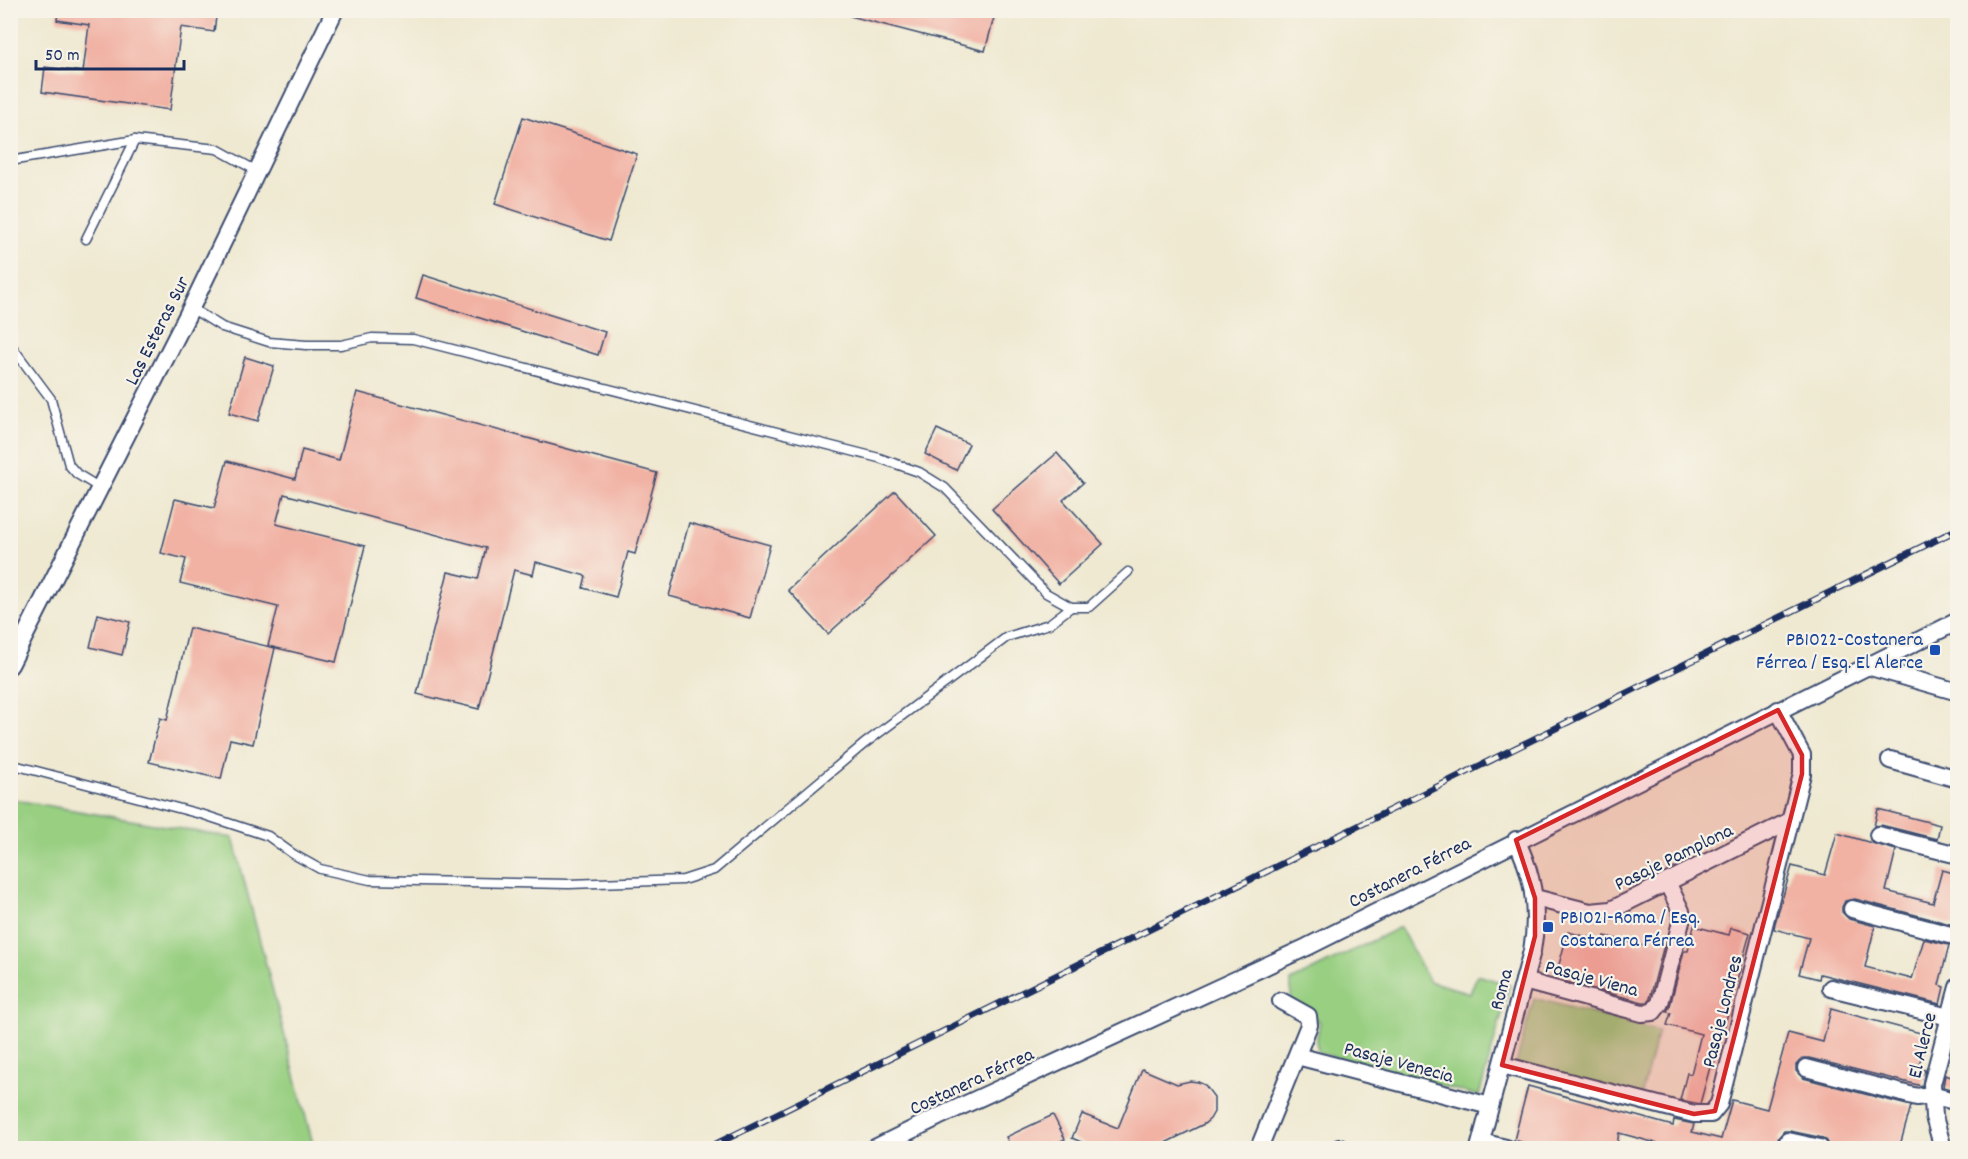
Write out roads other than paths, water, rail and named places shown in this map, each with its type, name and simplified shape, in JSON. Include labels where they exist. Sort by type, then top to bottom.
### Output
[{"type":"street","name":"Las Esteras Sur","points":[[10,665],[191,308],[334,10]]},
{"type":"street","name":"Costanera Férrea","points":[[875,1149],[938,1117],[1307,947],[1516,840],[1958,621]]},
{"type":"street","points":[[1867,666],[1958,692]]},
{"type":"street","name":"Pasaje Londres","points":[[1502,1065],[1694,1114],[1711,1114],[1719,1104],[1802,774],[1802,755],[1779,710]]},
{"type":"street","points":[[1890,760],[1958,779]]},
{"type":"street","name":"Pasaje Pamplona","points":[[1535,898],[1590,912],[1604,912],[1791,821]]},
{"type":"street","points":[[1878,835],[1958,855]]},
{"type":"street","name":"Roma","points":[[1480,1145],[1537,926],[1530,874],[1516,840]]},
{"type":"street","name":"Pasaje Viena","points":[[1524,981],[1642,1013],[1653,1012],[1660,1003],[1682,918],[1681,910],[1667,882]]},
{"type":"street","points":[[1852,909],[1958,937]]},
{"type":"street","name":"El Alerce","points":[[1943,1149],[1934,1117],[1931,1095],[1958,987]]},
{"type":"street","points":[[1831,988],[1953,1014]]},
{"type":"street","points":[[1259,1149],[1309,1025],[1309,1020],[1304,1013],[1281,1001]]},
{"type":"street","name":"Pasaje Venecia","points":[[1297,1056],[1490,1106]]},
{"type":"street","points":[[1806,1068],[1917,1097],[1931,1095],[1958,1102]]},
{"type":"street","points":[[1788,1141],[1820,1149]]},
{"type":"street","points":[[1480,1145],[1506,1149]]},
{"type":"lane","points":[[86,239],[135,140]]},
{"type":"lane","points":[[10,161],[135,140],[217,149],[257,171]]},
{"type":"lane","points":[[191,308],[222,327],[269,342],[341,345],[372,338],[413,339],[879,458],[919,472],[945,488],[1046,593],[1071,607],[1089,607],[1128,572]]},
{"type":"lane","points":[[10,344],[51,399],[69,465],[77,474],[100,488]]},
{"type":"lane","points":[[10,764],[204,815],[268,836],[293,854],[320,869],[370,880],[569,884],[683,880],[714,870],[864,744],[1007,637],[1049,624],[1071,607]]},
{"type":"railway","points":[[708,1148],[1958,529]]},
{"type":"place","name":"PB1022-Costanera Férrea / Esq. El Alerce","points":[[1935,650]]},
{"type":"place","name":"PB1021-Roma / Esq. Costanera Férrea","points":[[1548,927]]}]
